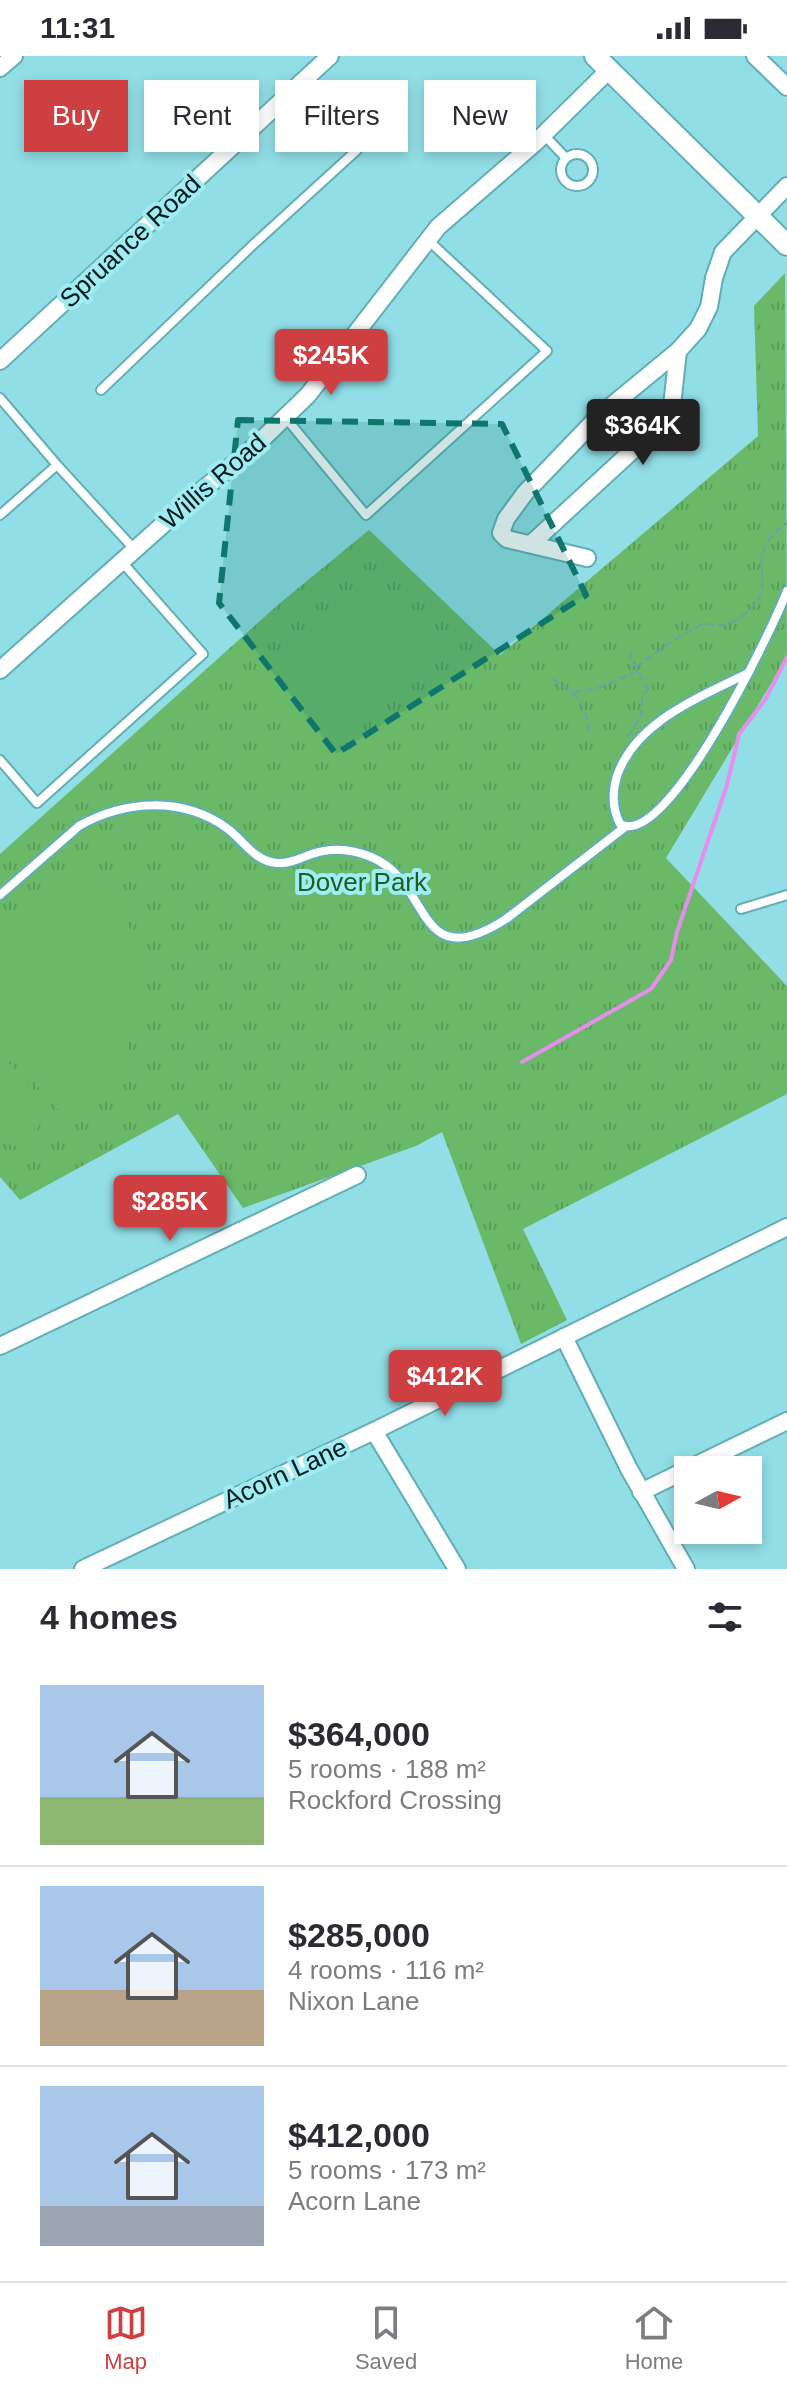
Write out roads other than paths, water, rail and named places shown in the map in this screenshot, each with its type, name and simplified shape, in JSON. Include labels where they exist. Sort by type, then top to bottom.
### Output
[{"type":"street","points":[[0,68],[14,56]]},
{"type":"street","name":"Spruance Road","points":[[0,361],[330,56]]},
{"type":"street","points":[[755,56],[787,87]]},
{"type":"street","points":[[602,63],[787,245]]},
{"type":"street","name":"Willis Road","points":[[0,670],[251,450],[308,395],[438,227],[543,134],[602,63]]},
{"type":"street","points":[[587,558],[507,539],[501,533],[506,519],[525,493],[599,416],[678,351],[698,329],[723,252],[787,186]]},
{"type":"street","points":[[531,544],[671,415],[678,351]]},
{"type":"street","points":[[0,1346],[357,1175]]},
{"type":"street","name":"Acorn Lane","points":[[83,1569],[374,1431],[787,1227]]},
{"type":"street","points":[[564,1337],[641,1492],[686,1569]]},
{"type":"street","points":[[641,1492],[787,1421]]},
{"type":"street","points":[[374,1431],[457,1569]]},
{"type":"lane","points":[[543,134],[566,158]]},
{"type":"lane","points":[[101,390],[355,152]]},
{"type":"lane","points":[[576,154],[589,159],[593,172],[588,182],[575,186],[565,181],[561,171],[566,158],[576,154]]},
{"type":"lane","points":[[285,417],[366,515],[547,351],[428,240]]},
{"type":"lane","points":[[0,398],[135,550]]},
{"type":"lane","points":[[0,515],[57,465]]},
{"type":"lane","points":[[0,760],[37,803],[203,654],[122,562]]},
{"type":"lane","points":[[0,895],[79,826],[102,815],[147,804],[196,813],[214,820],[248,850],[275,863],[336,849],[374,858],[401,877],[429,924],[450,937],[462,938],[486,932],[625,827],[647,820],[677,792],[764,645],[787,591]]},
{"type":"lane","points":[[625,827],[620,824],[615,811],[613,790],[620,769],[636,744],[675,711],[746,674]]},
{"type":"lane","points":[[741,909],[787,895]]},
{"type":"waterway","points":[[522,1062],[651,989],[671,960],[677,932],[727,785],[739,734],[765,700],[787,657]]},
{"type":"park label","name":"Dover Park","points":[[362,882]]}]
